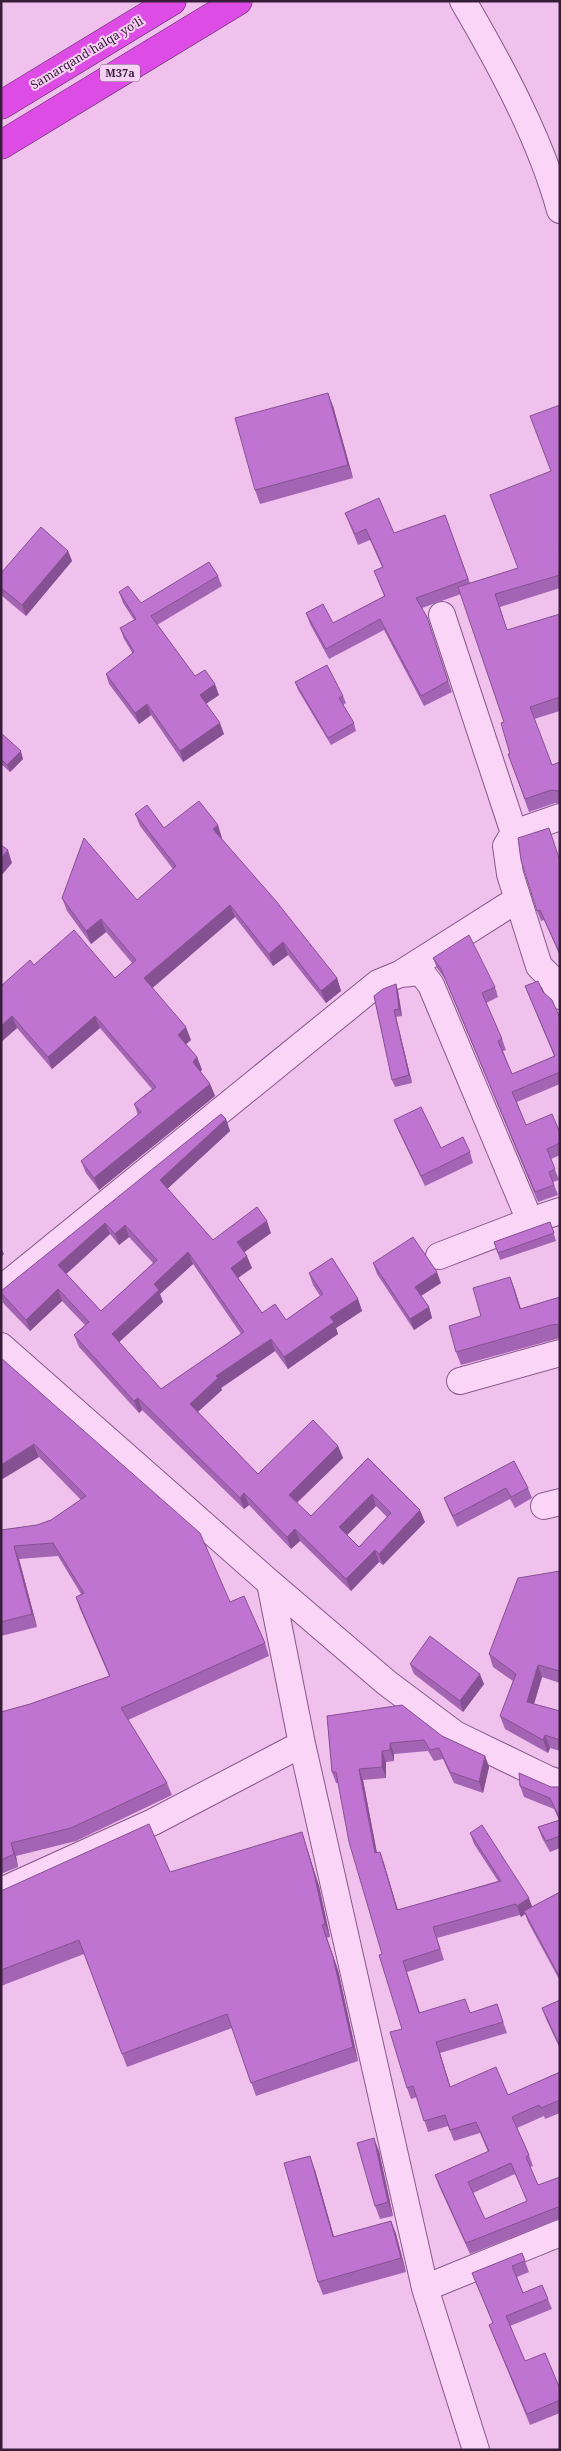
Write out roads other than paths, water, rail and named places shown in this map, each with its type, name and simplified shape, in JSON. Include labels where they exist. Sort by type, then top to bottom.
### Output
[{"type":"highway","name":"Samarqand halqa yoʻli","points":[[1,105],[172,1]]},
{"type":"highway","name":"M37a","points":[[1,145],[238,1]]},
{"type":"street","points":[[463,1],[494,53],[555,180],[560,210]]},
{"type":"street","points":[[442,615],[514,833]]},
{"type":"street","points":[[560,817],[514,833],[506,846],[510,874],[539,966],[553,980],[560,996]]},
{"type":"street","points":[[1,1289],[378,983],[400,974],[518,899]]},
{"type":"street","points":[[400,974],[421,972],[431,985],[530,1221]]},
{"type":"street","points":[[438,1256],[560,1211]]},
{"type":"street","points":[[1,1346],[270,1583],[387,1683],[455,1734],[560,1783]]},
{"type":"street","points":[[460,1381],[560,1353]]},
{"type":"street","points":[[270,1583],[302,1744],[426,2288],[476,2450]]},
{"type":"street","points":[[1,1891],[153,1822],[302,1744]]},
{"type":"street","points":[[426,2288],[560,2233]]}]
